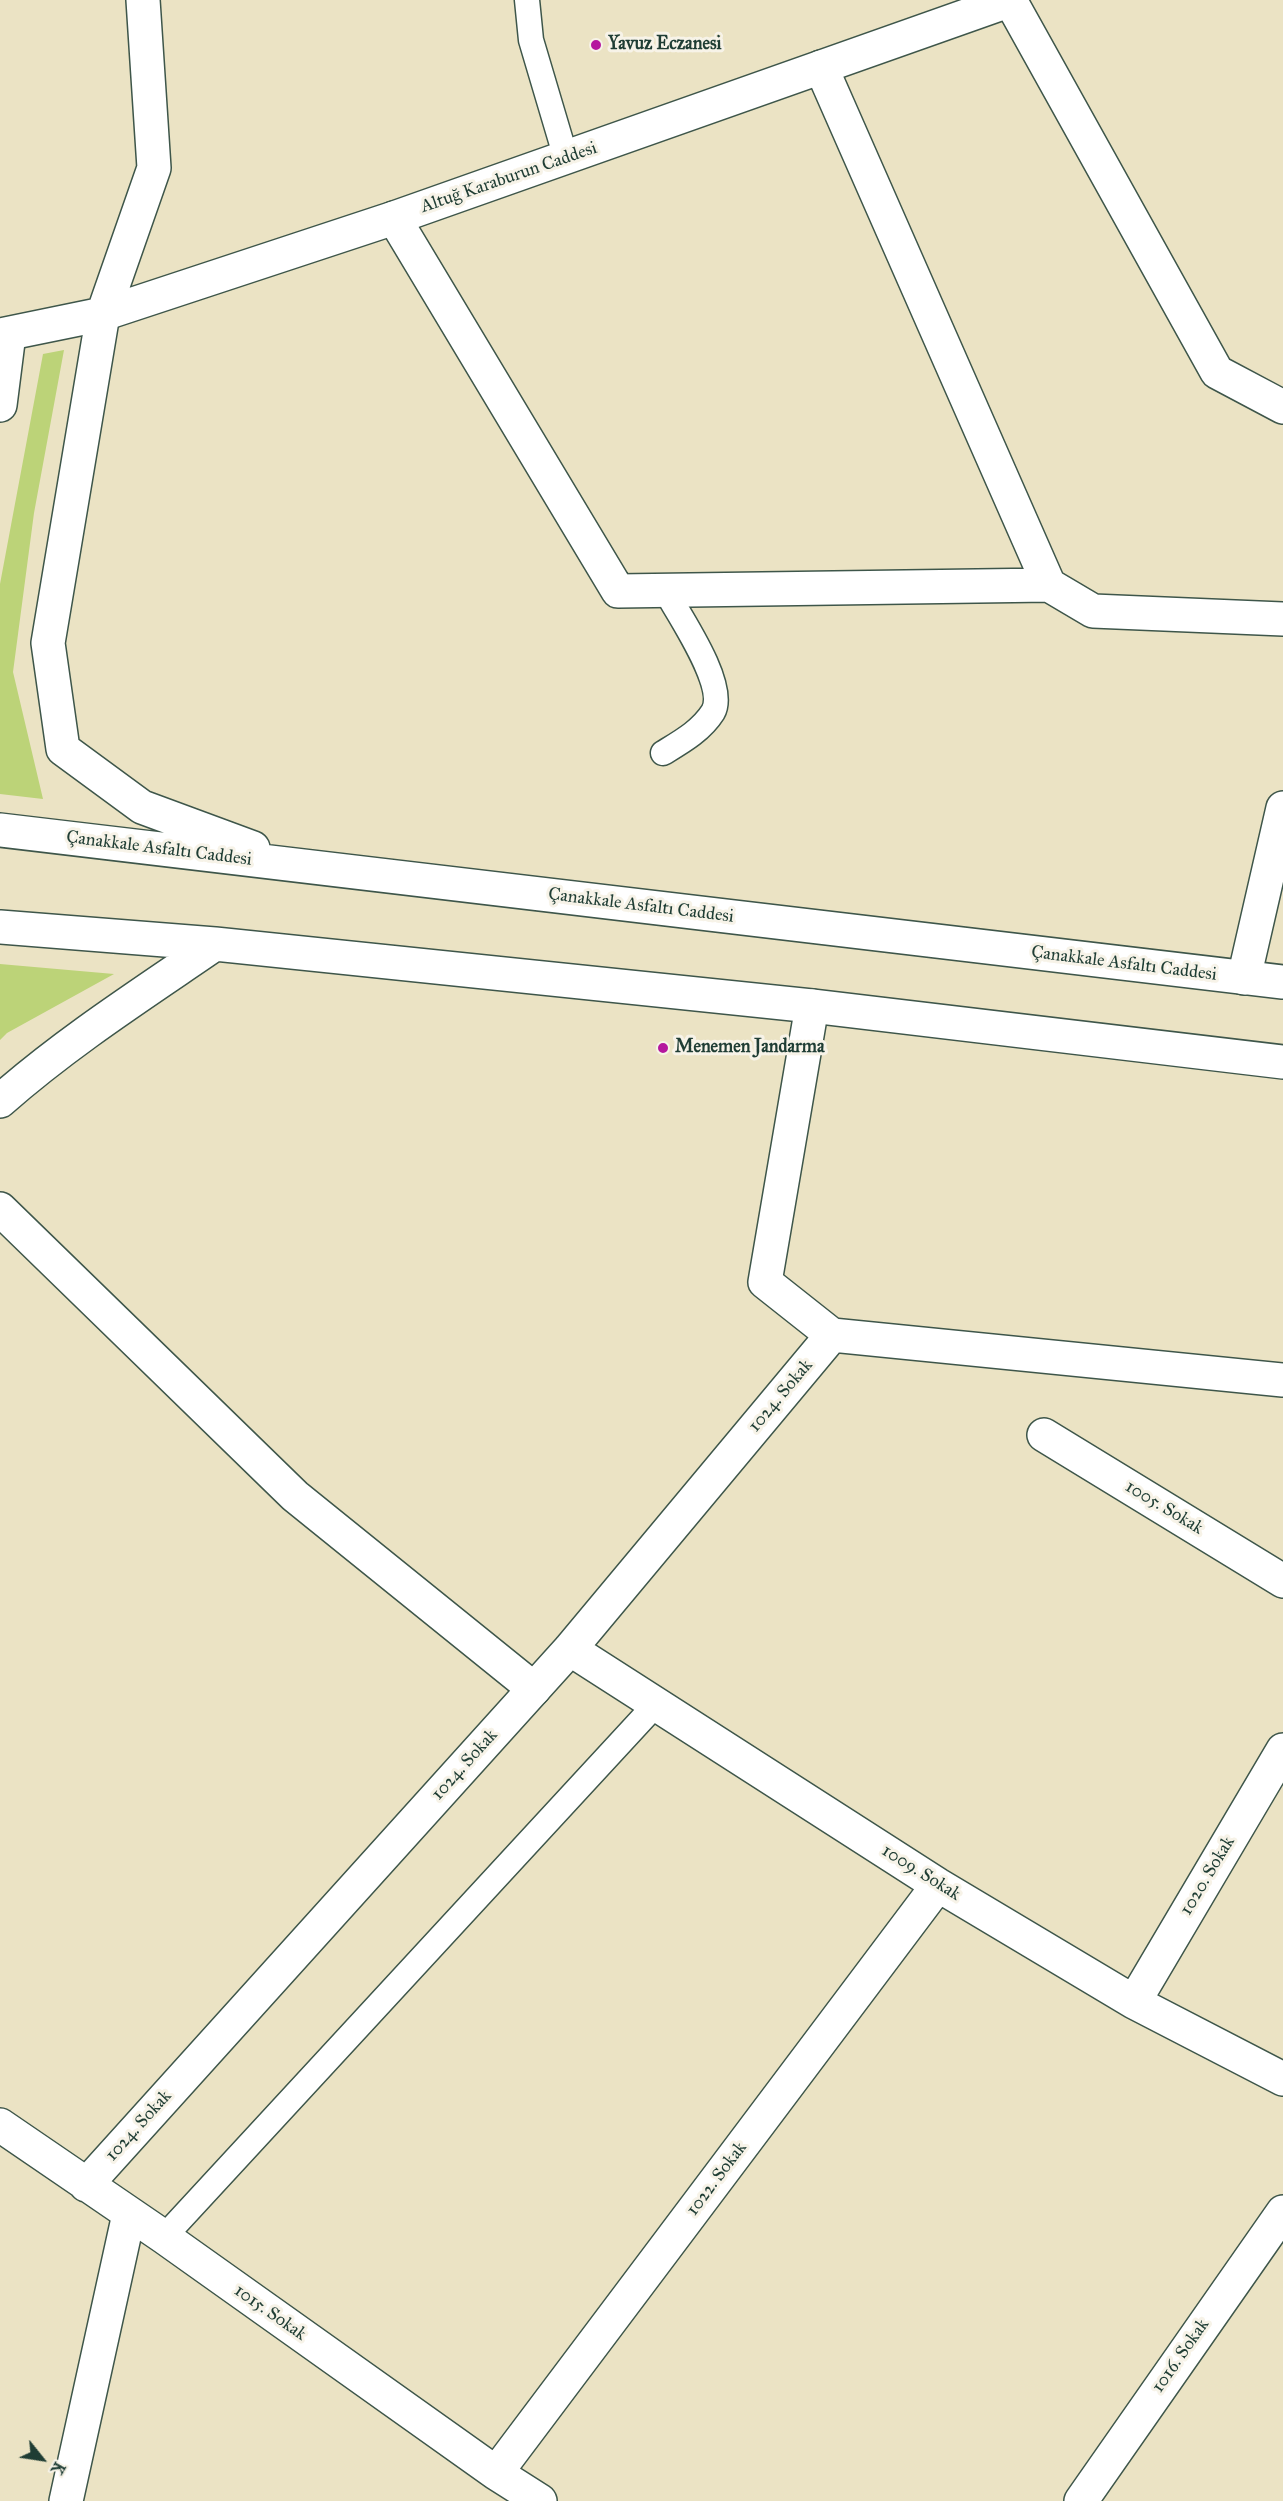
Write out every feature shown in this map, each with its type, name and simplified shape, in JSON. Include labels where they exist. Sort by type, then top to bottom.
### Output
[{"type":"main road","points":[[143,0],[154,168],[103,314],[48,643],[63,749],[142,807],[303,866]]},
{"type":"main road","points":[[1011,0],[1217,372],[1283,407]]},
{"type":"main road","name":"Altuğ Karaburun Caddesi","points":[[4,334],[103,314],[394,218],[1011,0]]},
{"type":"main road","points":[[821,67],[1049,585]]},
{"type":"main road","points":[[394,218],[618,591],[1049,585],[1094,611],[1283,619]]},
{"type":"main road","points":[[0,405],[4,334]]},
{"type":"main road","points":[[1244,978],[1283,808]]},
{"type":"main road","name":"Çanakkale Asfaltı Caddesi","points":[[0,830],[1283,982]]},
{"type":"main road","points":[[0,927],[215,944],[812,1006],[1283,1062]]},
{"type":"main road","points":[[0,1101],[71,1043],[215,944]]},
{"type":"main road","points":[[812,1006],[765,1282],[832,1335],[1283,1380]]},
{"type":"main road","points":[[0,1209],[294,1496],[534,1689]]},
{"type":"main road","name":"1024. Sokak","points":[[86,2185],[570,1649],[832,1335]]},
{"type":"main road","name":"1005. Sokak","points":[[1044,1435],[1283,1581]]},
{"type":"main road","name":"1009. Sokak","points":[[570,1649],[657,1702],[938,1885],[1134,2002],[1283,2079]]},
{"type":"main road","name":"1020. Sokak","points":[[1134,2002],[1283,1750]]},
{"type":"main road","name":"1022. Sokak","points":[[496,2473],[938,1885]]},
{"type":"main road","name":"1015. Sokak","points":[[0,2125],[164,2237],[496,2473],[540,2501]]},
{"type":"main road","name":"1016. Sokak","points":[[1081,2501],[1283,2212]]},
{"type":"main road","points":[[66,2501],[129,2214]]},
{"type":"lane","points":[[527,0],[531,40],[566,158]]},
{"type":"lane","points":[[663,753],[694,734],[714,711],[716,693],[705,662],[665,590]]},
{"type":"lane","points":[[164,2237],[657,1702]]},
{"type":"green space","points":[[64,350],[34,513],[13,672],[43,799],[0,794],[0,584],[43,354]]},
{"type":"green space","points":[[0,964],[114,974],[7,1033],[0,1040]]},
{"type":"place","name":"Yavuz Eczanesi","points":[[596,45]]},
{"type":"place","name":"Menemen Jandarma","points":[[663,1048]]}]
